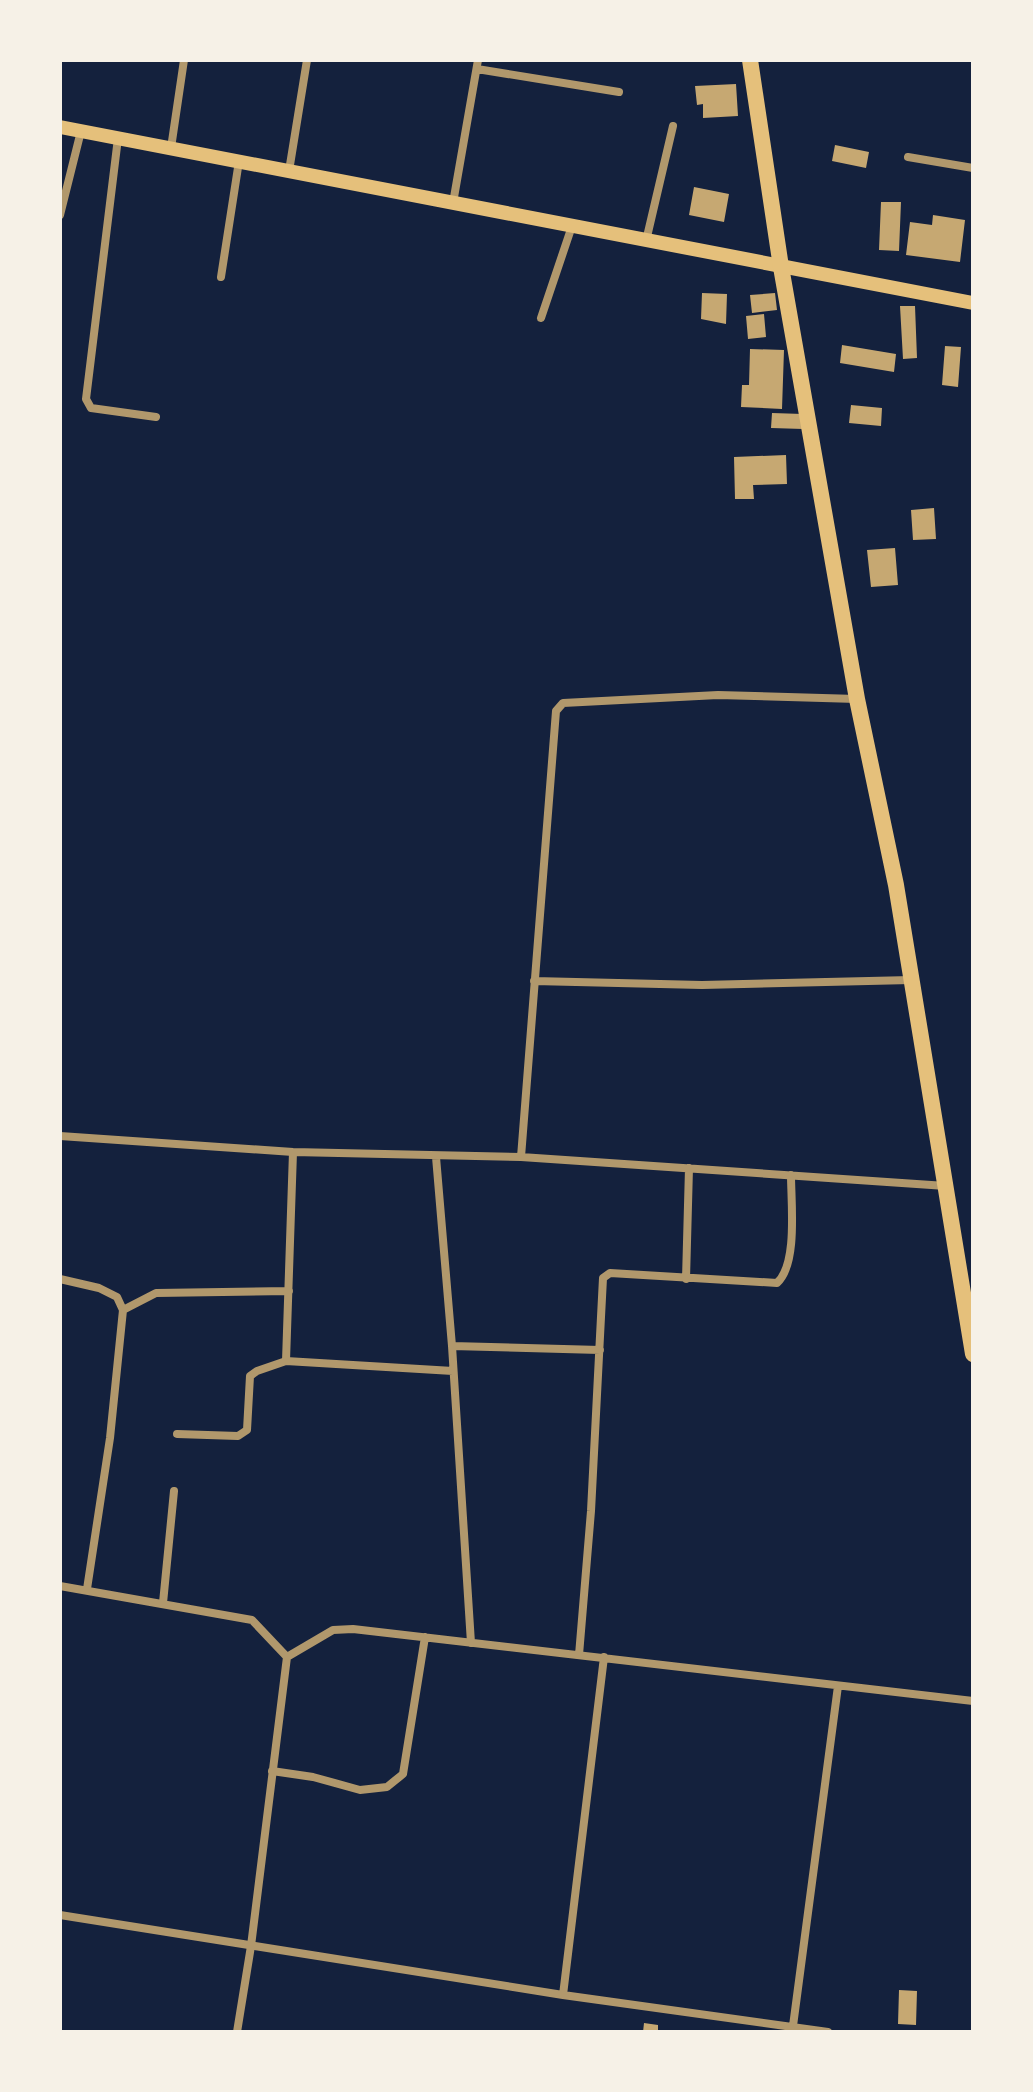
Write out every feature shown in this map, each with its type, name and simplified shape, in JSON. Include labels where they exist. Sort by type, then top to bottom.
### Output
[{"type":"highway","points":[[750,60],[781,267],[857,699],[896,885],[973,1354]]},
{"type":"main road","points":[[60,127],[973,303]]},
{"type":"street","points":[[171,148],[184,60]]},
{"type":"street","points":[[289,171],[307,60]]},
{"type":"street","points":[[453,203],[478,64],[619,92]]},
{"type":"street","points":[[646,241],[673,126]]},
{"type":"street","points":[[60,215],[81,131]]},
{"type":"street","points":[[118,138],[86,399],[91,408],[156,417]]},
{"type":"street","points":[[908,157],[973,168]]},
{"type":"street","points":[[221,277],[239,161]]},
{"type":"street","points":[[541,318],[572,226]]},
{"type":"street","points":[[521,1157],[559,706],[563,703],[718,695],[857,699]]},
{"type":"street","points":[[534,981],[702,985],[912,980]]},
{"type":"street","points":[[60,1136],[293,1152],[521,1157],[946,1186]]},
{"type":"street","points":[[286,1361],[293,1152]]},
{"type":"street","points":[[436,1157],[471,1643]]},
{"type":"street","points":[[686,1279],[689,1168]]},
{"type":"street","points":[[579,1655],[591,1511],[603,1278],[610,1273],[777,1283],[785,1276],[790,1253],[791,1175]]},
{"type":"street","points":[[60,1279],[99,1288],[117,1297],[123,1310],[110,1438],[87,1589]]},
{"type":"street","points":[[123,1310],[156,1293],[289,1291]]},
{"type":"street","points":[[452,1346],[600,1350]]},
{"type":"street","points":[[177,1434],[244,1434],[247,1430],[250,1376],[286,1361],[453,1371]]},
{"type":"street","points":[[163,1603],[174,1491]]},
{"type":"street","points":[[60,1586],[252,1620],[287,1657]]},
{"type":"street","points":[[237,2032],[251,1946],[287,1657],[315,1639],[343,1629],[973,1701]]},
{"type":"street","points":[[272,1771],[313,1777],[360,1790],[387,1787],[403,1774],[425,1637]]},
{"type":"street","points":[[563,1995],[604,1657]]},
{"type":"street","points":[[793,2026],[838,1686]]},
{"type":"street","points":[[60,1915],[563,1995],[828,2032]]},
{"type":"building","points":[[736,84],[738,116],[703,118],[703,104],[697,105],[695,86]]},
{"type":"building","points":[[835,145],[869,152],[866,168],[832,161]]},
{"type":"building","points":[[694,187],[729,194],[724,222],[689,215]]},
{"type":"building","points":[[881,202],[901,202],[899,251],[879,250]]},
{"type":"building","points":[[933,215],[965,220],[960,262],[906,255],[910,222],[932,225]]},
{"type":"building","points":[[702,293],[727,294],[726,324],[701,319]]},
{"type":"building","points":[[775,293],[777,310],[752,313],[750,295]]},
{"type":"building","points":[[900,306],[915,306],[917,358],[903,359]]},
{"type":"building","points":[[764,314],[766,337],[748,339],[746,316]]},
{"type":"building","points":[[842,345],[896,354],[894,372],[840,363]]},
{"type":"building","points":[[945,346],[961,347],[958,387],[942,385]]},
{"type":"building","points":[[750,349],[784,350],[782,409],[741,407],[742,385],[749,385]]},
{"type":"building","points":[[851,405],[882,408],[881,426],[849,423]]},
{"type":"building","points":[[772,413],[803,414],[803,429],[771,428]]},
{"type":"building","points":[[786,455],[787,484],[753,485],[754,499],[735,499],[734,457]]},
{"type":"building","points":[[934,508],[936,539],[913,540],[911,510]]},
{"type":"building","points":[[895,548],[898,585],[871,587],[867,550]]},
{"type":"building","points":[[899,1990],[917,1991],[916,2025],[898,2024]]},
{"type":"building","points":[[644,2023],[658,2025],[658,2032],[643,2032]]}]
